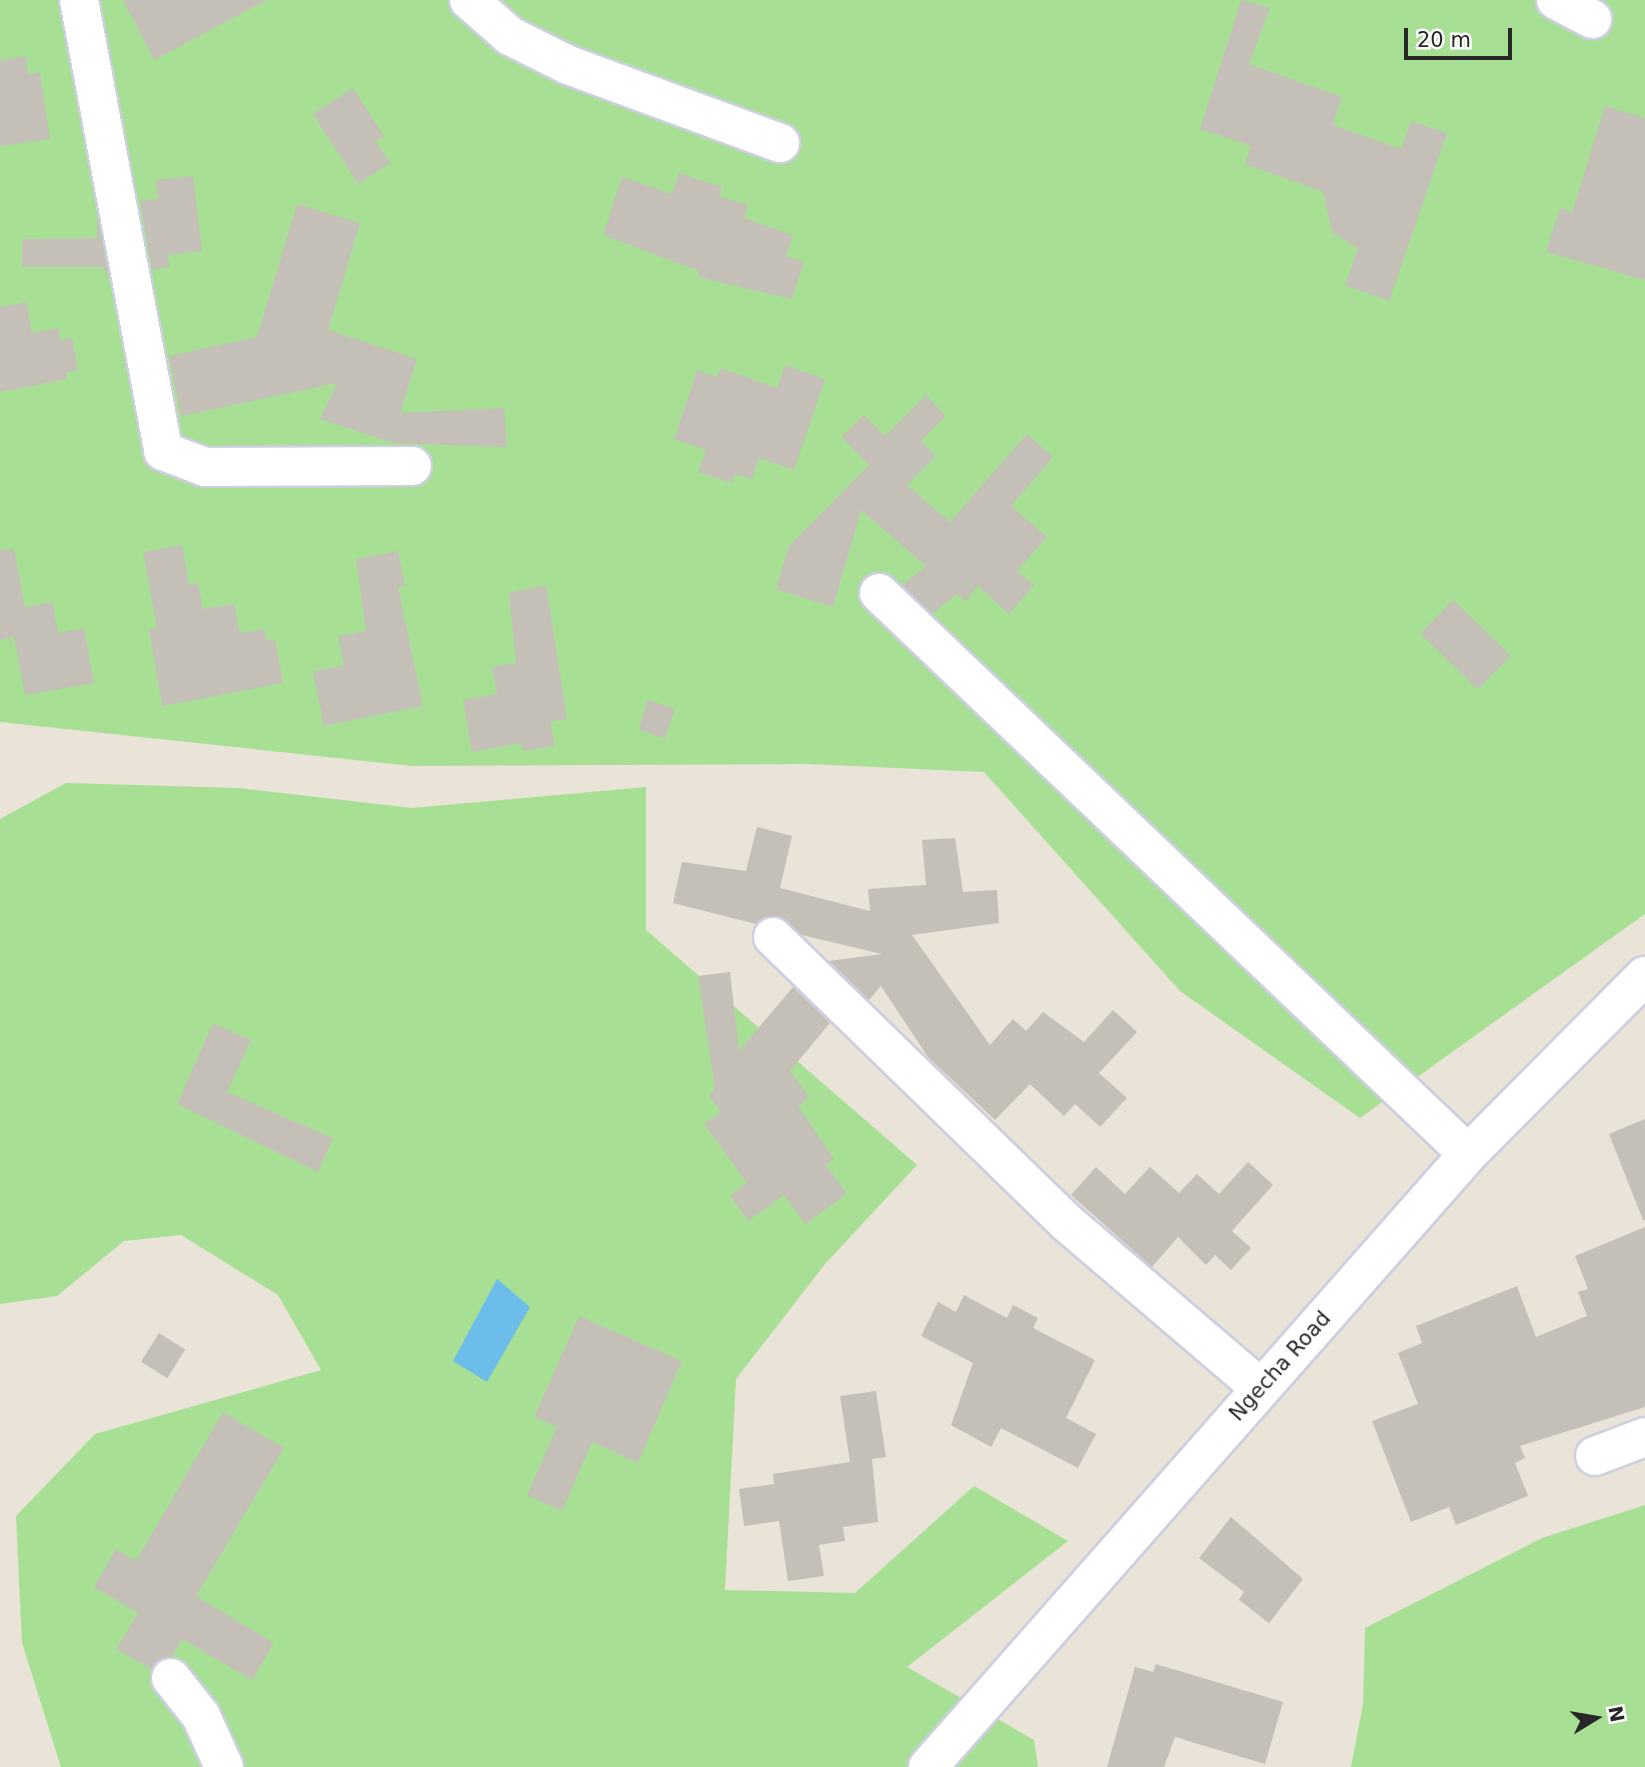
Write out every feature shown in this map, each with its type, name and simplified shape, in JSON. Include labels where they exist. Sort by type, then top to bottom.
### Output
[{"type":"street","points":[[79,0],[163,452],[205,467],[412,466]]},
{"type":"street","points":[[469,0],[509,36],[568,65],[780,144]]},
{"type":"street","points":[[1556,0],[1592,19]]},
{"type":"street","points":[[879,593],[1468,1154]]},
{"type":"street","points":[[773,937],[1066,1222],[1259,1387]]},
{"type":"street","name":"Ngecha Road","points":[[928,1767],[1259,1387],[1468,1154],[1645,976]]},
{"type":"street","points":[[1595,1456],[1645,1437]]},
{"type":"street","points":[[171,1678],[201,1716],[224,1767]]},
{"type":"green space","points":[[0,0],[1645,0],[1645,914],[1360,1118],[1180,991],[984,772],[808,764],[412,766],[0,722]]},
{"type":"green space","points":[[66,783],[238,788],[412,808],[646,787],[646,930],[917,1165],[825,1264],[736,1379],[725,1590],[855,1593],[974,1486],[1068,1541],[907,1667],[1034,1740],[1038,1767],[61,1767],[22,1643],[16,1516],[95,1434],[321,1370],[278,1295],[181,1235],[124,1241],[57,1296],[0,1304],[0,819]]},
{"type":"green space","points":[[1645,1505],[1645,1767],[1351,1767],[1363,1704],[1365,1628],[1542,1538]]},
{"type":"water","points":[[497,1279],[530,1307],[487,1382],[453,1361]]},
{"type":"building","points":[[123,0],[267,0],[154,60]]},
{"type":"building","points":[[1241,0],[1270,8],[1249,64],[1342,97],[1333,125],[1401,149],[1411,121],[1447,133],[1389,301],[1345,285],[1358,249],[1332,232],[1323,192],[1245,164],[1251,146],[1200,129]]},
{"type":"building","points":[[26,56],[28,74],[40,72],[50,139],[0,146],[0,60]]},
{"type":"building","points":[[353,88],[384,136],[376,141],[390,163],[358,184],[313,114]]},
{"type":"building","points":[[1605,106],[1645,118],[1645,280],[1546,252],[1560,208],[1572,212]]},
{"type":"building","points":[[679,173],[722,187],[719,196],[748,205],[744,218],[793,235],[786,256],[804,262],[792,299],[697,277],[699,271],[603,235],[622,177],[672,194]]},
{"type":"building","points":[[193,176],[202,251],[167,255],[170,267],[152,270],[140,201],[158,199],[156,180]]},
{"type":"building","points":[[297,204],[360,223],[328,330],[417,359],[400,413],[504,408],[507,447],[394,443],[320,419],[337,383],[181,416],[169,356],[257,337]]},
{"type":"building","points":[[97,215],[109,279],[103,267],[22,267],[22,239],[97,238]]},
{"type":"building","points":[[26,302],[32,333],[58,328],[60,340],[72,338],[78,370],[66,372],[67,379],[0,392],[0,307]]},
{"type":"building","points":[[785,365],[825,379],[794,470],[759,458],[752,479],[735,474],[732,483],[698,472],[706,450],[674,439],[697,370],[717,377],[720,368],[777,388]]},
{"type":"building","points":[[926,395],[946,416],[921,441],[936,456],[907,485],[950,522],[1027,434],[1053,457],[1011,506],[1047,537],[1017,571],[1034,585],[1009,614],[978,586],[965,601],[957,594],[932,614],[902,585],[926,566],[861,510],[833,607],[776,589],[789,546],[869,465],[841,437],[864,415],[885,436]]},
{"type":"building","points":[[182,545],[189,585],[198,583],[203,609],[234,604],[240,633],[264,629],[267,641],[275,639],[283,683],[162,706],[149,630],[157,628],[143,552]]},
{"type":"building","points":[[14,549],[25,607],[52,602],[58,633],[84,628],[94,683],[25,695],[14,637],[0,640],[0,550]]},
{"type":"building","points":[[398,551],[405,586],[398,587],[423,706],[324,726],[313,672],[344,665],[338,636],[366,631],[356,559]]},
{"type":"building","points":[[546,585],[567,719],[550,722],[555,746],[523,751],[521,743],[472,752],[463,700],[497,694],[492,667],[516,663],[509,593]]},
{"type":"building","points":[[1453,600],[1511,656],[1478,689],[1420,634]]},
{"type":"building","points":[[648,700],[675,709],[665,738],[638,729]]},
{"type":"building","points":[[757,827],[792,836],[780,888],[870,911],[868,889],[926,885],[922,840],[955,838],[963,892],[997,890],[999,923],[912,935],[990,1045],[1013,1019],[1026,1031],[1043,1012],[1084,1042],[1113,1010],[1137,1032],[1099,1073],[1127,1098],[1100,1127],[1075,1104],[1064,1116],[1030,1084],[995,1120],[928,1057],[881,986],[869,1000],[829,961],[882,954],[802,935],[778,916],[756,924],[673,903],[682,862],[746,871]]},
{"type":"building","points":[[730,972],[739,1051],[793,987],[830,1023],[790,1071],[809,1097],[798,1106],[834,1159],[826,1165],[847,1194],[805,1224],[784,1195],[748,1221],[730,1195],[747,1183],[704,1124],[721,1112],[709,1095],[715,1089],[698,976]]},
{"type":"building","points":[[213,1023],[251,1040],[227,1092],[333,1138],[318,1172],[177,1104]]},
{"type":"building","points":[[1645,1119],[1645,1220],[1643,1220],[1609,1134]]},
{"type":"building","points":[[1248,1162],[1273,1185],[1232,1231],[1251,1248],[1231,1270],[1215,1255],[1206,1265],[1178,1237],[1152,1267],[1071,1195],[1096,1167],[1125,1194],[1150,1167],[1179,1193],[1197,1174],[1219,1194]]},
{"type":"building","points":[[1645,1227],[1645,1407],[1520,1446],[1525,1458],[1515,1463],[1528,1496],[1456,1525],[1449,1507],[1411,1522],[1372,1421],[1418,1404],[1398,1353],[1422,1343],[1416,1326],[1517,1286],[1536,1337],[1587,1316],[1578,1292],[1588,1289],[1575,1256]]},
{"type":"building","points":[[964,1295],[1007,1318],[1013,1305],[1038,1318],[1033,1328],[1095,1360],[1066,1418],[1096,1434],[1078,1468],[1001,1428],[991,1447],[951,1425],[973,1363],[921,1336],[938,1302],[956,1312]]},
{"type":"building","points":[[579,1316],[682,1361],[638,1463],[592,1442],[562,1511],[527,1495],[557,1427],[534,1417]]},
{"type":"building","points":[[159,1333],[185,1349],[167,1378],[141,1362]]},
{"type":"building","points":[[876,1391],[886,1457],[872,1459],[878,1522],[843,1527],[845,1541],[819,1545],[824,1576],[788,1581],[779,1521],[744,1526],[739,1489],[774,1484],[773,1474],[850,1462],[840,1396]]},
{"type":"building","points":[[223,1412],[284,1448],[196,1596],[274,1643],[252,1680],[182,1639],[172,1657],[151,1669],[116,1649],[138,1613],[94,1587],[116,1549],[136,1561]]},
{"type":"building","points":[[1231,1517],[1303,1579],[1269,1623],[1239,1600],[1244,1592],[1199,1558]]},
{"type":"building","points":[[1156,1664],[1283,1702],[1265,1764],[1175,1737],[1164,1767],[1107,1767],[1135,1667],[1153,1672]]}]
